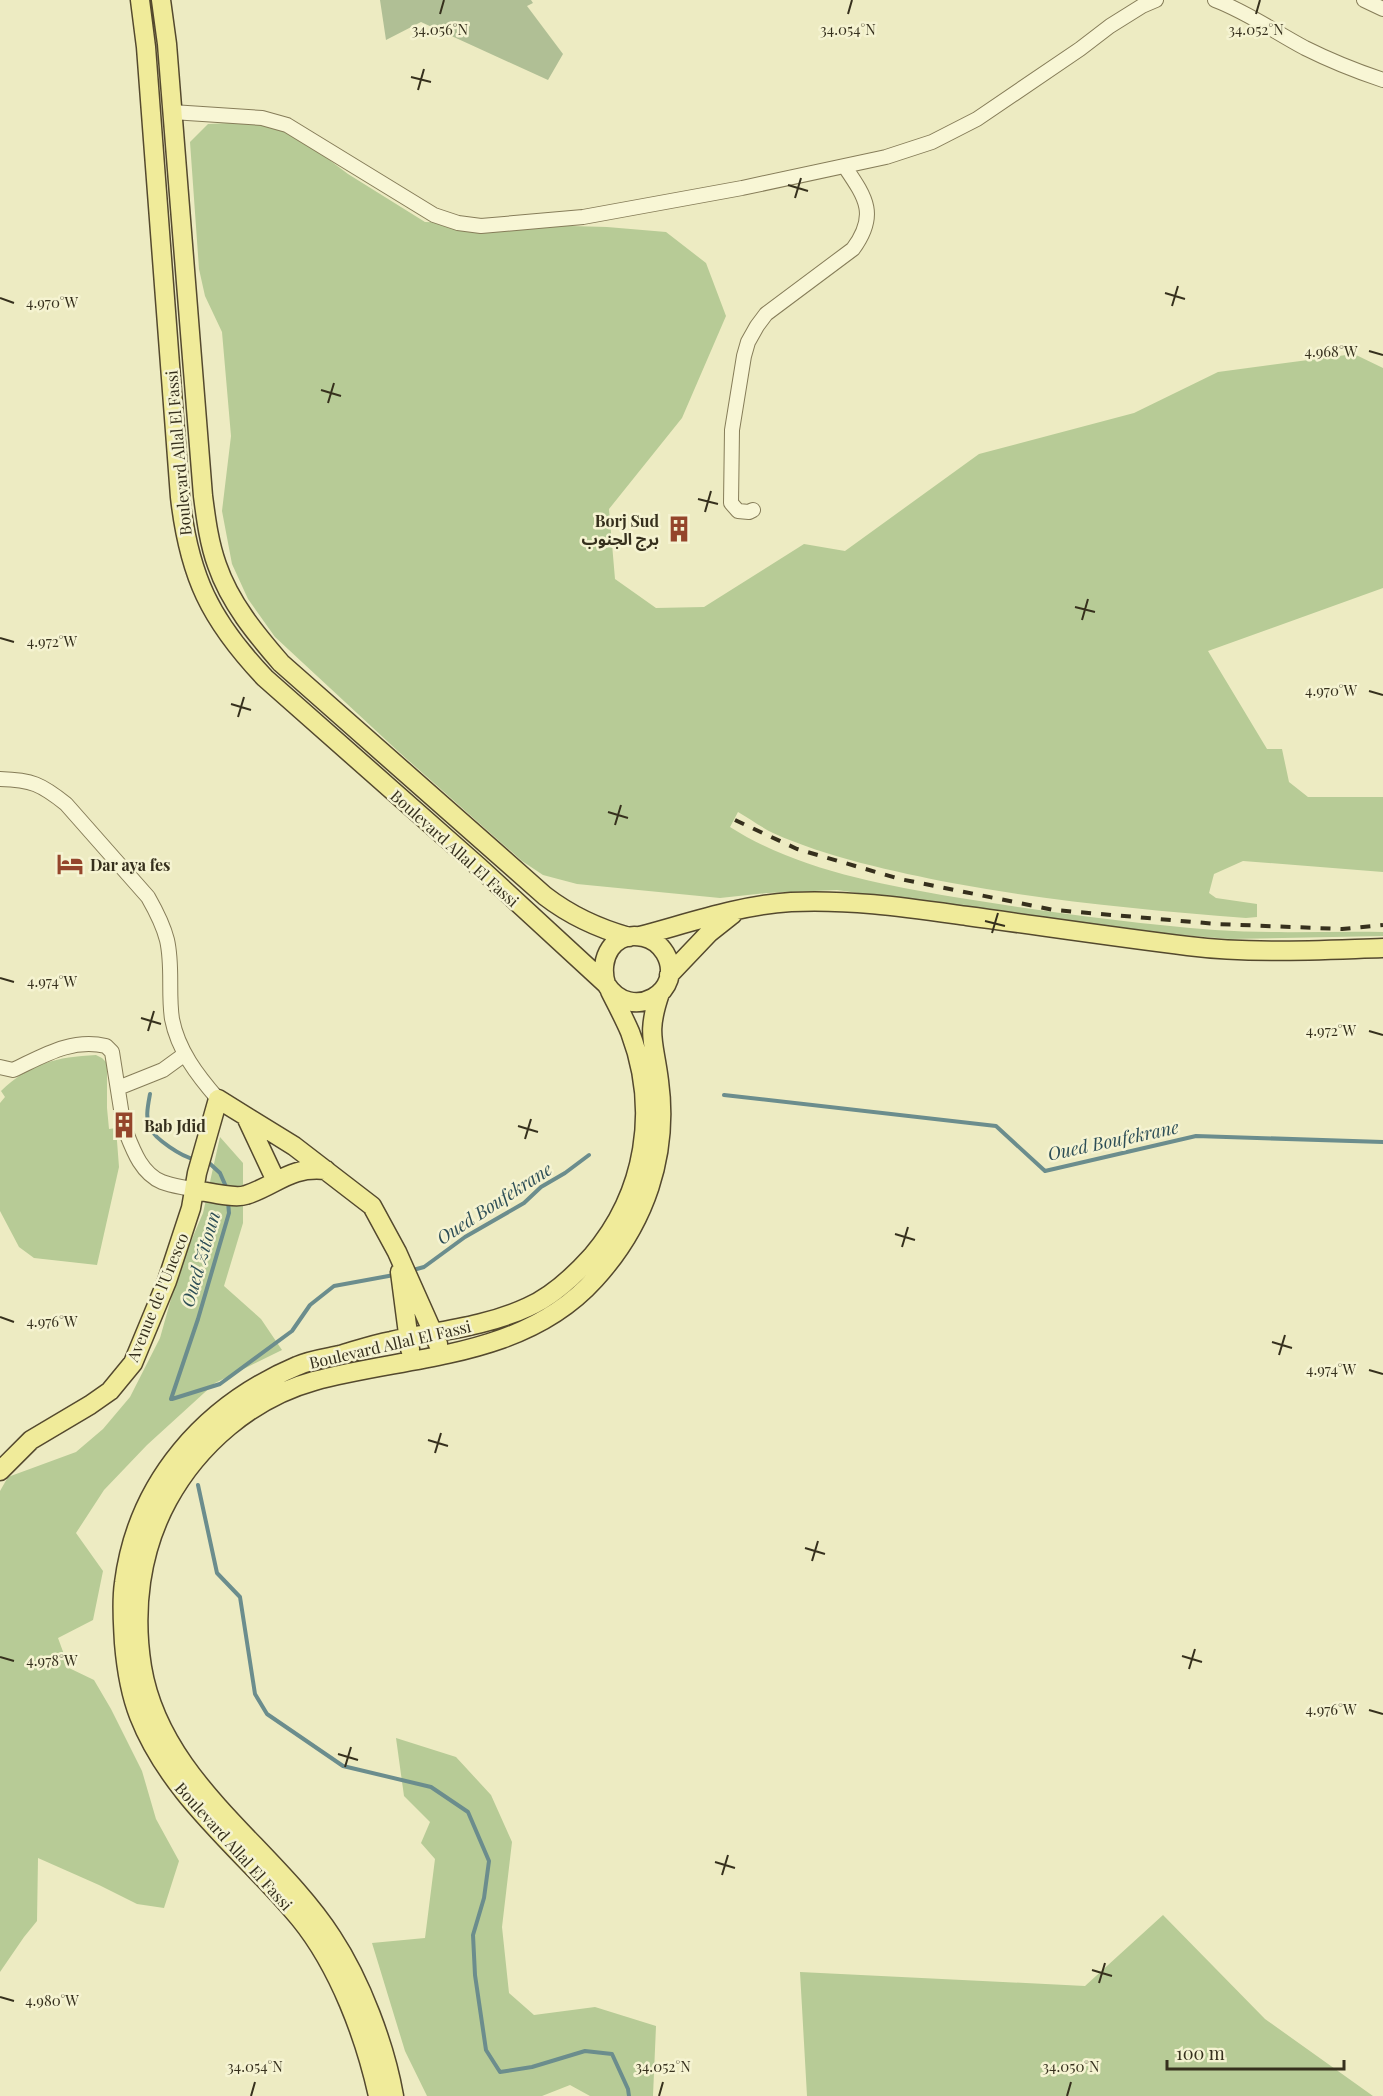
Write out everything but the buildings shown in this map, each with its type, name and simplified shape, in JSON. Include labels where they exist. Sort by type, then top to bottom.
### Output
[{"type":"main road","name":"Boulevard Allal El Fassi","points":[[140,0],[146,47],[182,516],[189,554],[196,576],[228,635],[265,678],[479,867],[608,988],[629,1030],[635,1049],[642,1082],[644,1115],[644,1138],[636,1180],[614,1226],[580,1269],[549,1296],[527,1308],[496,1319],[391,1340],[300,1364],[244,1393],[209,1420],[176,1456],[155,1488],[141,1517],[124,1583],[122,1615],[125,1656],[131,1692],[145,1712]]},
{"type":"main road","name":"Boulevard Allal El Fassi","points":[[161,0],[167,44],[203,496],[217,565],[234,601],[246,620],[281,663],[545,896],[563,910],[583,921],[604,930],[634,936]]},
{"type":"main road","points":[[634,936],[649,938],[663,949],[668,957],[669,975],[660,993],[652,999],[635,1003],[617,998],[608,988],[603,974],[603,964],[612,946],[634,936],[737,911],[789,902],[844,902],[914,909],[1191,947],[1302,951],[1383,948]]},
{"type":"main road","points":[[669,975],[709,933],[737,911]]},
{"type":"main road","name":"Boulevard Allal El Fassi","points":[[394,2096],[390,2073],[375,2026],[332,1937],[300,1896],[267,1871],[199,1810],[172,1778],[157,1754],[145,1712],[137,1625],[140,1584],[149,1545],[160,1515],[180,1479],[211,1443],[238,1417],[270,1399],[311,1382],[443,1356],[535,1327],[575,1299],[594,1281],[630,1234],[651,1186],[660,1141],[659,1081],[651,1043],[651,1027],[660,993]]},
{"type":"main road","points":[[218,1099],[294,1146],[372,1206],[397,1252],[443,1356]]},
{"type":"main road","name":"Avenue de l'Unesco","points":[[0,1471],[31,1440],[90,1406],[110,1391],[133,1363],[167,1281],[201,1185],[204,1146],[218,1099]]},
{"type":"main road","points":[[246,1117],[276,1181]]},
{"type":"main road","points":[[201,1185],[244,1196],[300,1170],[312,1168],[326,1170]]},
{"type":"main road","points":[[397,1252],[411,1361]]},
{"type":"main road","name":"Boulevard Allal El Fassi","points":[[267,1871],[336,1978],[362,2038],[378,2096]]},
{"type":"street","points":[[172,112],[262,118],[287,125],[434,215],[458,223],[481,226],[583,218],[845,166],[886,157],[932,142],[977,119],[1110,26],[1156,0]]},
{"type":"street","points":[[1215,0],[1234,7],[1341,65],[1383,80]]},
{"type":"street","points":[[1364,0],[1383,9]]},
{"type":"street","points":[[753,510],[738,511],[731,503],[732,429],[744,356],[748,342],[766,314],[853,249],[861,238],[867,225],[867,202],[845,166]]},
{"type":"street","points":[[0,779],[29,781],[66,804],[148,897],[167,939],[172,1021],[184,1054],[199,1078],[218,1099]]},
{"type":"street","points":[[0,1067],[13,1070],[47,1052],[74,1045],[106,1046],[112,1052],[124,1125],[135,1156],[154,1177],[164,1182],[201,1185]]},
{"type":"street","points":[[118,1088],[162,1070],[184,1054]]},
{"type":"green space","points":[[380,0],[531,0],[533,3],[527,6],[563,54],[548,80],[421,22],[386,40]]},
{"type":"green space","points":[[269,121],[291,131],[348,174],[425,222],[607,227],[666,232],[706,263],[726,316],[682,418],[609,509],[615,579],[656,608],[704,607],[804,544],[845,551],[979,454],[1134,413],[1218,372],[1354,354],[1383,368],[1383,588],[1208,651],[1267,749],[1282,749],[1289,782],[1308,797],[1383,797],[1383,872],[1243,861],[1214,874],[1209,893],[1216,898],[1257,904],[1257,917],[1246,918],[1098,904],[952,883],[884,869],[815,849],[773,833],[738,812],[730,827],[782,854],[838,873],[954,897],[1084,916],[1215,930],[1383,932],[1383,936],[1230,939],[1181,935],[1093,926],[837,890],[720,898],[577,884],[543,875],[522,861],[400,753],[275,637],[248,599],[232,564],[222,511],[231,436],[222,332],[205,296],[199,269],[190,142],[208,124]]},
{"type":"green space","points":[[96,1055],[107,1063],[109,1129],[116,1128],[119,1167],[97,1265],[34,1258],[19,1247],[0,1211],[0,1103],[5,1097],[1,1091],[23,1074],[45,1063]]},
{"type":"green space","points":[[220,1137],[243,1163],[243,1223],[224,1286],[261,1319],[282,1350],[215,1383],[147,1445],[104,1490],[76,1533],[103,1571],[93,1620],[58,1638],[69,1668],[94,1680],[111,1709],[142,1771],[156,1819],[179,1861],[164,1908],[137,1904],[38,1858],[37,1921],[0,1972],[0,1491],[8,1477],[76,1452],[103,1429],[130,1397],[160,1338],[180,1267],[203,1213]]},
{"type":"green space","points":[[396,1738],[456,1757],[491,1795],[512,1842],[502,1927],[509,1993],[534,2015],[595,2007],[656,2026],[653,2096],[590,2096],[570,2085],[542,2096],[427,2096],[405,2051],[372,1943],[425,1938],[435,1859],[421,1843],[430,1822],[404,1796]]},
{"type":"green space","points":[[1163,1915],[1265,2019],[1373,2096],[807,2096],[800,1972],[1085,1986]]},
{"type":"waterway","name":"Oued Zitoun","points":[[150,1094],[147,1116],[150,1128],[169,1147],[194,1159]]},
{"type":"waterway","name":"Oued Boufekrane","points":[[724,1095],[996,1126],[1045,1171],[1196,1136],[1383,1142]]},
{"type":"waterway","name":"Oued Boufekrane","points":[[413,1270],[424,1267],[465,1237],[524,1203],[541,1187],[589,1155]]},
{"type":"waterway","name":"Oued Zitoun","points":[[207,1161],[220,1173],[227,1189]]},
{"type":"waterway","name":"Oued Zitoun","points":[[171,1399],[198,1319],[229,1213],[228,1202]]},
{"type":"waterway","name":"Oued Boufekrane","points":[[172,1399],[220,1384],[292,1331],[310,1305],[334,1286],[394,1275]]},
{"type":"waterway","points":[[198,1485],[217,1573],[240,1597],[255,1694],[267,1714],[343,1766],[431,1787],[468,1812],[489,1861],[484,1898],[473,1935],[475,1975],[486,2050],[500,2072],[532,2067],[585,2051],[612,2054],[629,2096]]},
{"type":"railway","points":[[735,820],[797,849],[900,879],[1054,910],[1217,924],[1342,929],[1383,925]]},
{"type":"place","name":"Borj Sud برج الجنوب","points":[[679,529]]},
{"type":"place","name":"Dar aya fes","points":[[70,864]]},
{"type":"place","name":"Bab Jdid","points":[[124,1125]]}]
